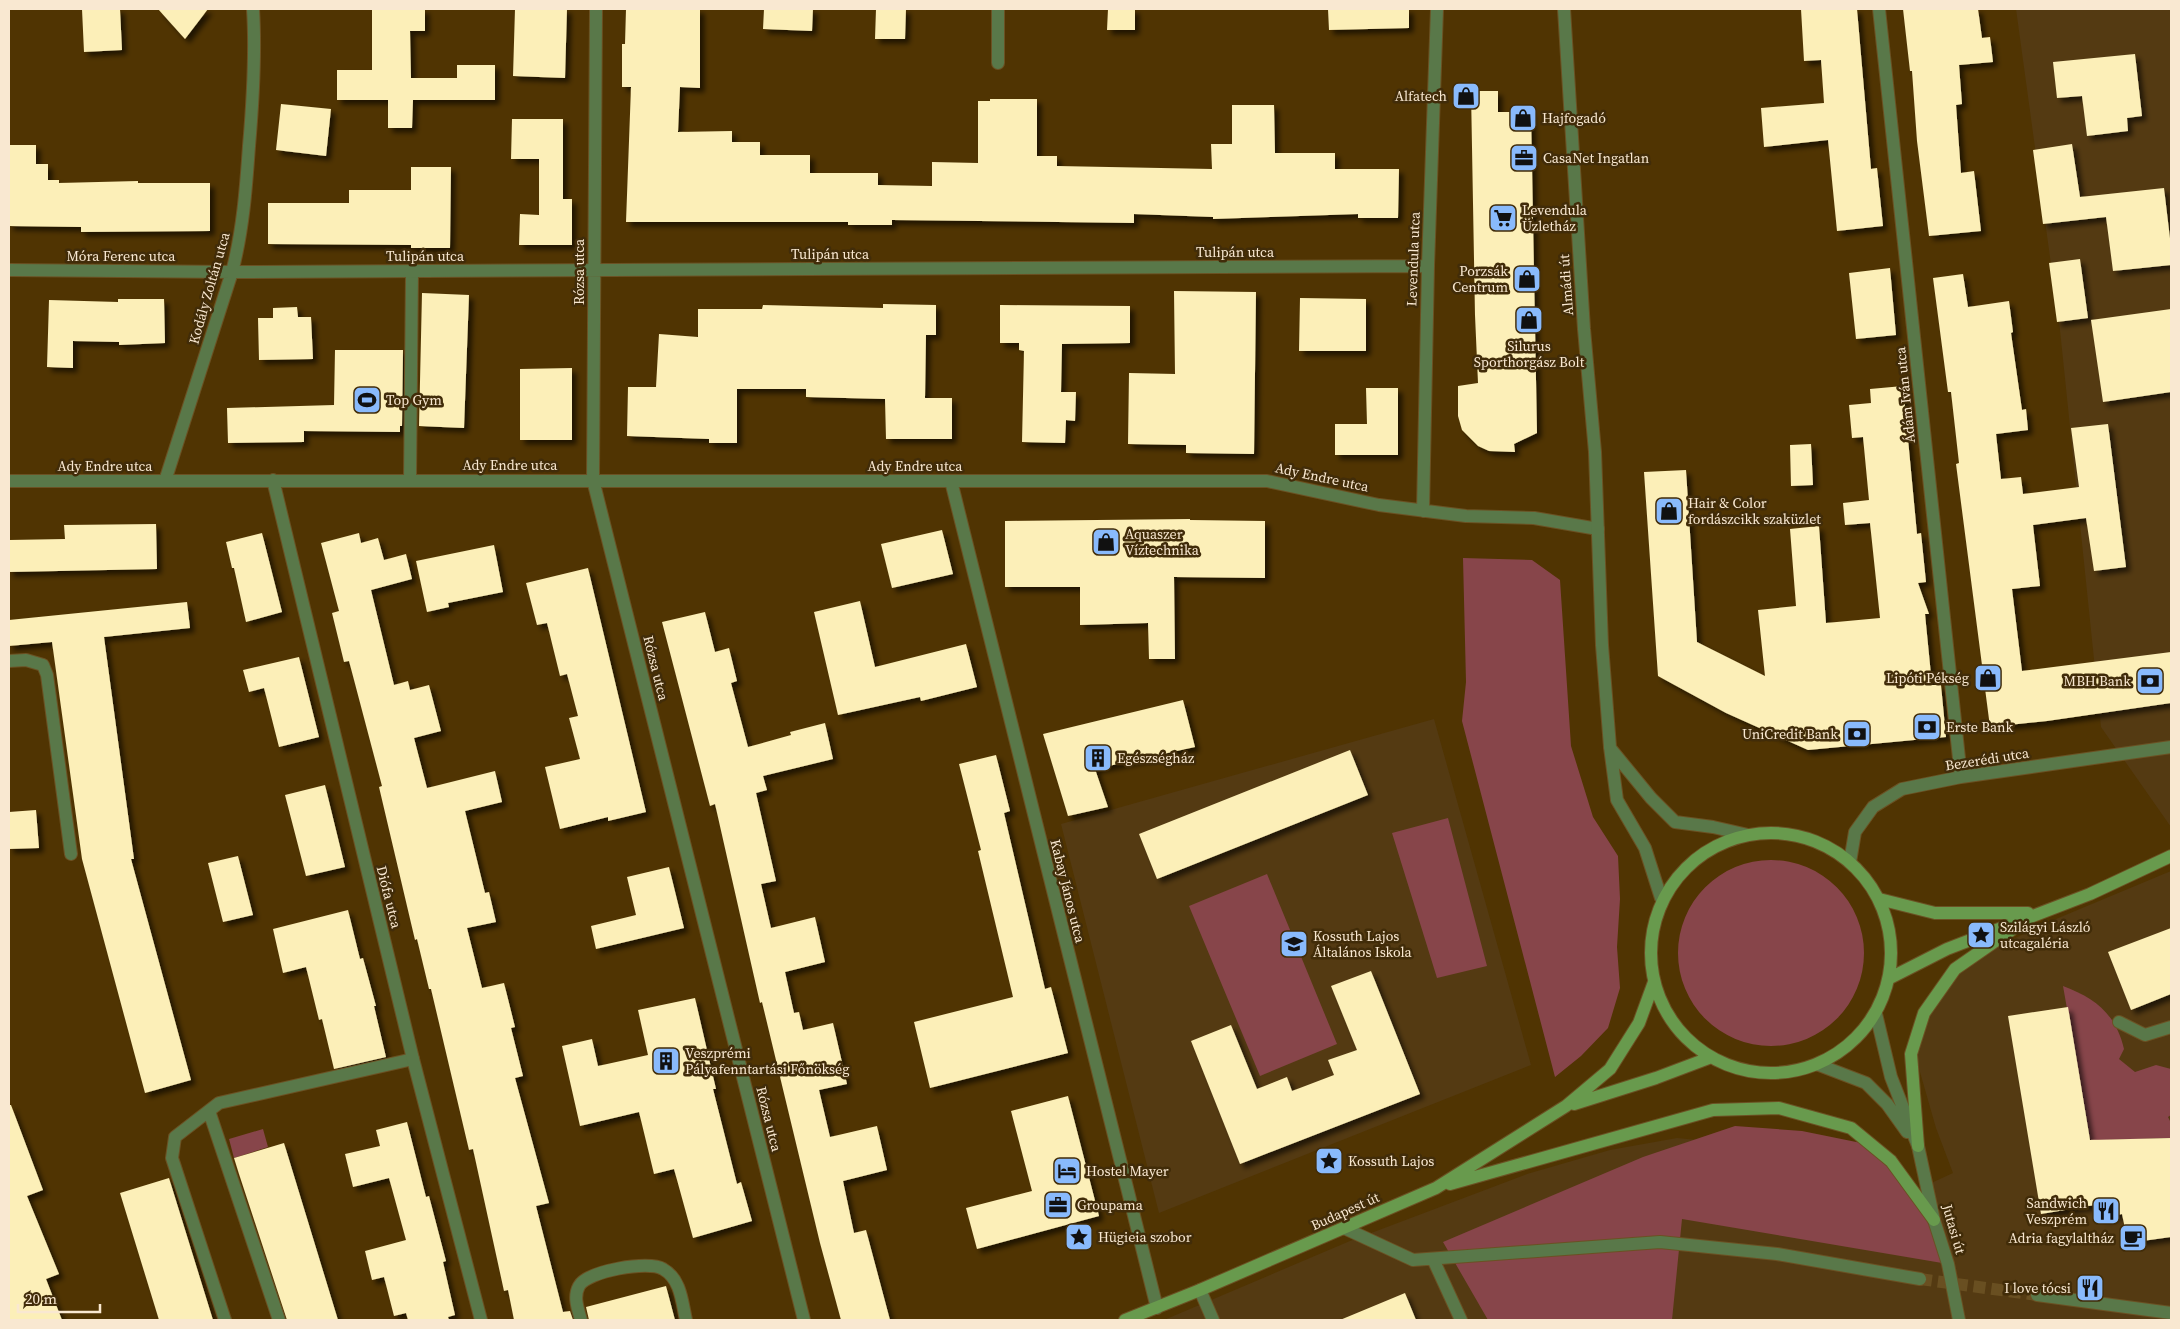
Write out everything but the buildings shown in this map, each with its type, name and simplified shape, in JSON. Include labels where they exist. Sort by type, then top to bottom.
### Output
[{"type":"main road","name":"Budapest út","points":[[1771,833],[1795,835],[1817,842],[1850,862],[1862,873],[1879,899],[1892,940],[1892,962],[1876,1014],[1836,1055],[1819,1065],[1769,1074],[1732,1067],[1709,1058],[1671,1024],[1654,982],[1652,942],[1661,898],[1686,869],[1714,847],[1748,835],[1771,833]]},
{"type":"main road","points":[[1888,980],[1947,949],[2035,913],[2090,894],[2171,856]]},
{"type":"main road","points":[[1879,899],[1936,913],[2035,913]]},
{"type":"main road","points":[[1918,1146],[1911,1054],[1924,1013],[1955,969],[2035,913]]},
{"type":"main road","name":"Budapest út","points":[[1125,1320],[1200,1290],[1436,1188],[1566,1106],[1610,1069],[1639,1023],[1654,982]]},
{"type":"main road","name":"Budapest út","points":[[1566,1106],[1656,1078],[1709,1058]]},
{"type":"main road","points":[[1436,1188],[1713,1110],[1780,1108],[1851,1128],[1891,1161],[1934,1220]]},
{"type":"street","name":"Kodály Zoltán utca","points":[[165,480],[232,272],[244,218],[254,81],[254,9]]},
{"type":"street","name":"Rózsa utca","points":[[596,9],[593,480],[804,1320]]},
{"type":"street","points":[[998,9],[998,63]]},
{"type":"street","name":"Levendula utca","points":[[1423,511],[1428,266],[1437,9]]},
{"type":"street","name":"Almádi út","points":[[1564,9],[1584,329],[1595,452],[1598,529]]},
{"type":"street","name":"Ádám Iván utca","points":[[1879,9],[1960,778]]},
{"type":"street","name":"Tulipán utca","points":[[232,272],[1428,266]]},
{"type":"street","name":"Móra Ferenc utca","points":[[9,270],[232,272]]},
{"type":"street","points":[[410,480],[412,270]]},
{"type":"street","name":"Diófa utca","points":[[273,480],[413,1059],[481,1320]]},
{"type":"street","name":"Ady Endre utca","points":[[9,481],[1267,481],[1379,505],[1466,516],[1534,518],[1598,529]]},
{"type":"street","name":"Kabay János utca","points":[[951,481],[1156,1308]]},
{"type":"street","points":[[1598,529],[1602,645],[1610,747],[1617,800],[1645,848],[1661,898]]},
{"type":"street","points":[[9,661],[26,660],[43,666],[47,675],[71,854]]},
{"type":"street","points":[[1610,747],[1651,798],[1675,822],[1713,827],[1748,835]]},
{"type":"street","name":"Bezerédi utca","points":[[1850,862],[1855,832],[1873,807],[1902,789],[1960,778],[2171,747]]},
{"type":"street","name":"Jutasi út","points":[[1876,1014],[1891,1077],[1918,1146],[1934,1220],[1948,1264],[1959,1320]]},
{"type":"street","points":[[2119,1022],[2145,1034],[2171,1027]]},
{"type":"street","points":[[226,1320],[172,1158],[175,1137],[219,1103],[413,1059]]},
{"type":"street","name":"Jutasi út","points":[[1819,1065],[1866,1083],[1887,1104],[1918,1146]]},
{"type":"street","points":[[209,1111],[279,1320]]},
{"type":"street","points":[[1344,1228],[1412,1260],[1660,1242],[1777,1254],[1920,1279]]},
{"type":"street","points":[[1433,1259],[1461,1320]]},
{"type":"street","points":[[581,1320],[576,1300],[579,1285],[593,1275],[648,1264],[663,1269],[677,1284],[686,1320]]},
{"type":"street","points":[[1200,1290],[1213,1320]]},
{"type":"street","points":[[2037,1295],[2171,1313]]},
{"type":"shaded area","points":[[2016,9],[2171,9],[2171,827],[2101,727],[2060,330]]},
{"type":"shaded area","points":[[1463,558],[1532,560],[1560,580],[1571,746],[1593,817],[1618,856],[1620,899],[1617,947],[1620,988],[1608,1028],[1581,1056],[1555,1077],[1462,721],[1466,682]]},
{"type":"shaded area","name":"Kossuth Lajos Általános Iskola","points":[[1434,719],[1531,1065],[1159,1213],[1061,824]]},
{"type":"shaded area","points":[[1448,818],[1487,966],[1437,978],[1392,833]]},
{"type":"shaded area","points":[[1780,860],[1807,867],[1823,875],[1837,887],[1849,901],[1857,917],[1863,935],[1863,971],[1857,989],[1849,1005],[1837,1019],[1823,1031],[1807,1039],[1789,1045],[1762,1046],[1735,1039],[1719,1031],[1693,1005],[1679,971],[1678,944],[1685,917],[1693,901],[1719,875],[1753,861]]},
{"type":"shaded area","points":[[2171,871],[2171,1320],[1164,1320],[1350,1241],[1527,1174],[1610,1150],[1677,1138],[1751,1145],[1875,1209],[1953,1173],[1936,1128],[1916,1058],[1927,1017],[1957,974],[1981,955],[2044,924]]},
{"type":"shaded area","points":[[1267,874],[1337,1044],[1260,1076],[1189,906]]},
{"type":"shaded area","points":[[2063,986],[2085,996],[2110,1017],[2116,1026],[2124,1049],[2119,1059],[2135,1072],[2156,1065],[2171,1069],[2171,1115],[2168,1117],[2171,1123],[2171,1138],[2106,1140],[2092,1150]]},
{"type":"shaded area","points":[[1735,1126],[1802,1131],[1871,1145],[1916,1195],[1948,1264],[1682,1219],[1672,1320],[1488,1320],[1443,1242],[1643,1157]]},
{"type":"shaded area","points":[[263,1129],[268,1147],[234,1158],[229,1139]]},
{"type":"tunnel","points":[[1920,1279],[2037,1295]]},
{"type":"place","name":"Alfatech","points":[[1466,96]]},
{"type":"place","name":"Hajfogadó","points":[[1523,118]]},
{"type":"place","name":"CasaNet Ingatlan","points":[[1524,158]]},
{"type":"place","name":"Levendula Üzletház","points":[[1503,218]]},
{"type":"place","name":"Porzsák Centrum","points":[[1527,279]]},
{"type":"place","name":"Silurus Sporthorgász Bolt","points":[[1529,320]]},
{"type":"place","name":"Top Gym","points":[[367,400]]},
{"type":"place","name":"Hair & Color fordászcikk szaküzlet","points":[[1669,511]]},
{"type":"place","name":"Aquaszer Víztechnika","points":[[1106,542]]},
{"type":"place","name":"Lipóti Pékség","points":[[1988,678]]},
{"type":"place","name":"MBH Bank","points":[[2150,681]]},
{"type":"place","name":"Erste Bank","points":[[1927,727]]},
{"type":"place","name":"UniCredit Bank","points":[[1857,734]]},
{"type":"place","name":"Egészségház","points":[[1098,758]]},
{"type":"place","name":"Szilágyi László utcagaléria","points":[[1981,935]]},
{"type":"place","name":"Kossuth Lajos Általános Iskola","points":[[1294,944]]},
{"type":"place","name":"Veszprémi Pályafenntartási Főnökség","points":[[666,1061]]},
{"type":"place","name":"Kossuth Lajos","points":[[1329,1161]]},
{"type":"place","name":"Hostel Mayer","points":[[1067,1171]]},
{"type":"place","name":"Groupama","points":[[1058,1205]]},
{"type":"place","name":"Sandwich Veszprém","points":[[2106,1211]]},
{"type":"place","name":"Hügieia szobor","points":[[1079,1237]]},
{"type":"place","name":"Adria fagylaltház","points":[[2133,1238]]},
{"type":"place","name":"I love tócsi","points":[[2090,1288]]}]
